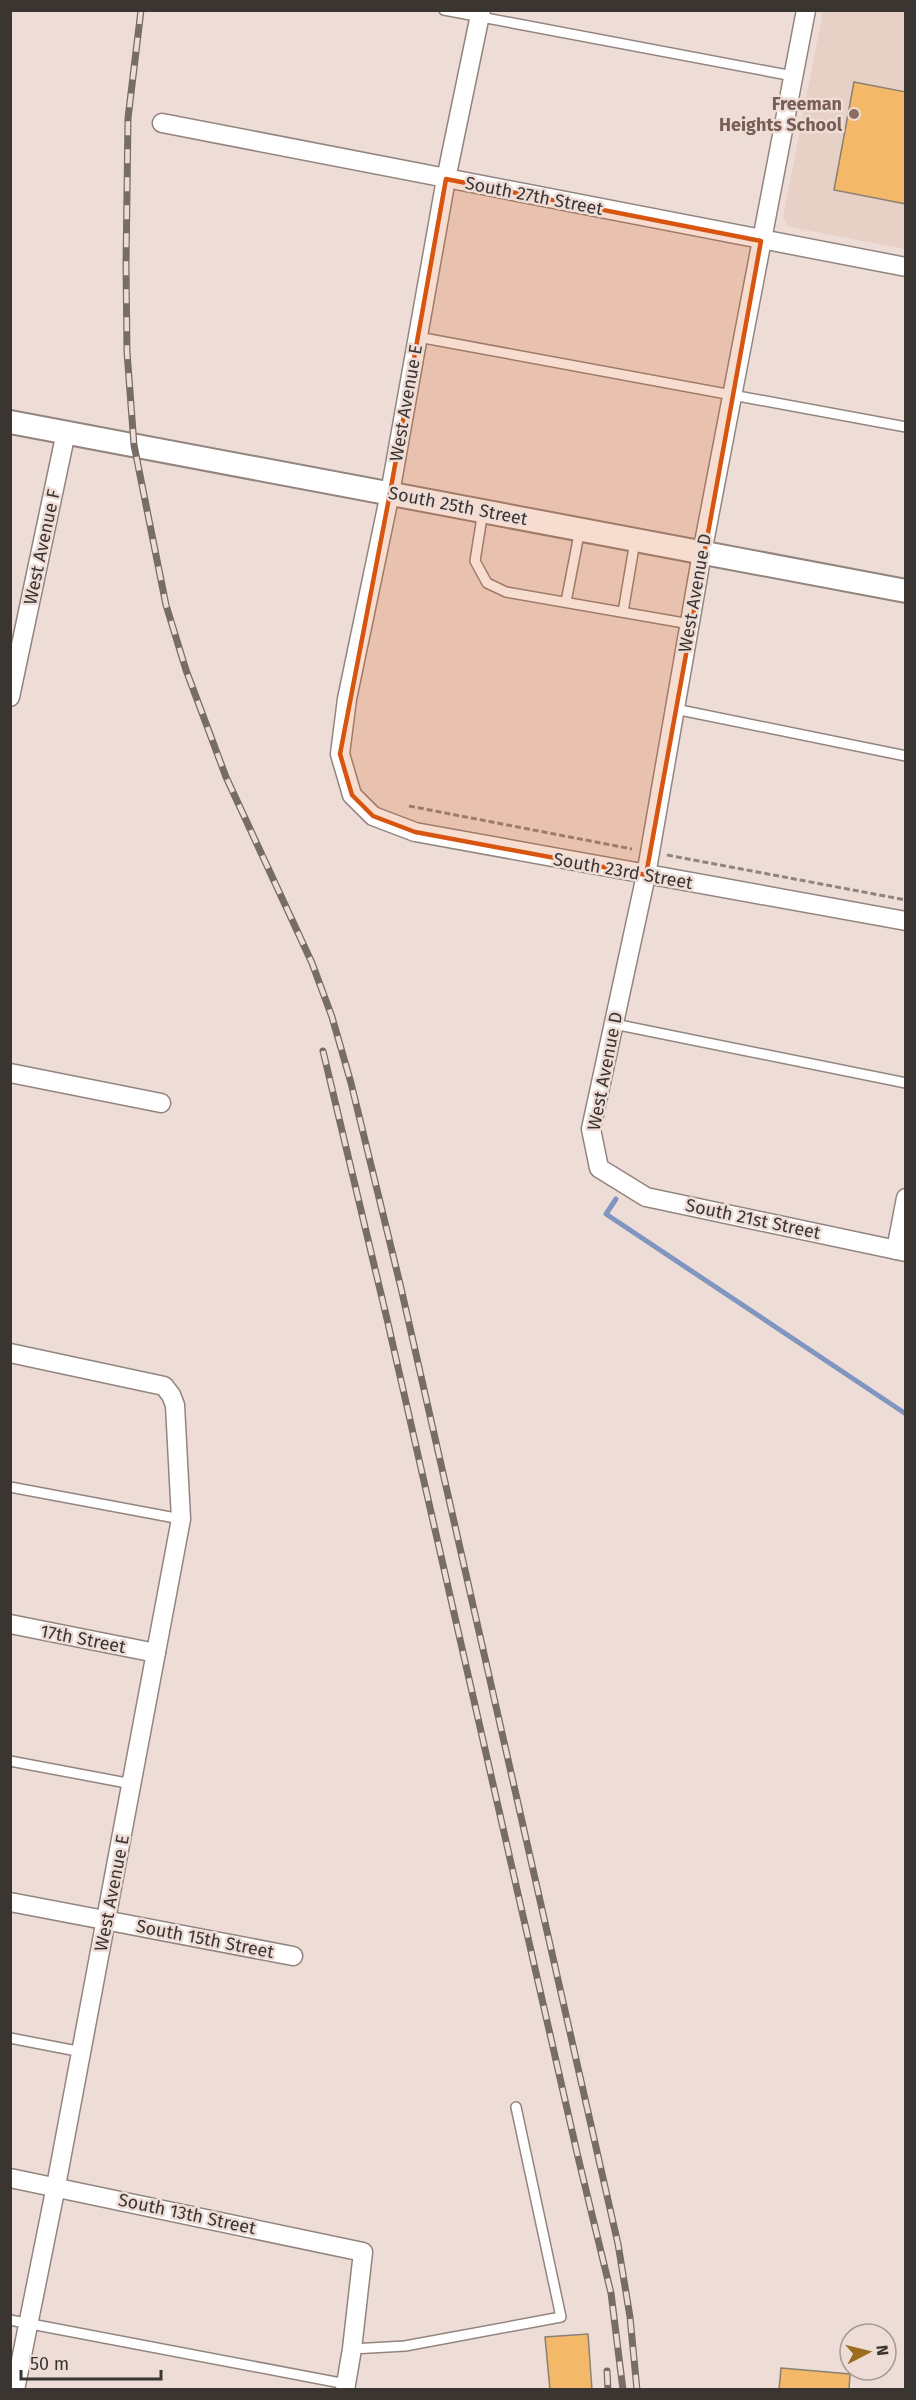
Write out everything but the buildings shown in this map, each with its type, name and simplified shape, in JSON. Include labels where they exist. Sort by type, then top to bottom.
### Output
[{"type":"street","name":"West Avenue D","points":[[605,1173],[599,1168],[591,1129],[646,875],[702,553],[806,10]]},
{"type":"street","name":"West Avenue E","points":[[352,795],[340,754],[347,699],[390,493],[446,179],[480,14]]},
{"type":"street","name":"South 27th Street","points":[[162,123],[761,241],[906,267]]},
{"type":"street","name":"South 25th Street","points":[[10,422],[906,591]]},
{"type":"street","name":"West Avenue F","points":[[10,697],[66,432]]},
{"type":"street","name":"South 23rd Street","points":[[352,795],[373,816],[415,832],[906,921]]},
{"type":"street","points":[[10,1073],[161,1103]]},
{"type":"street","name":"South 21st Street","points":[[605,1173],[646,1197],[901,1251]]},
{"type":"street","points":[[901,1251],[906,1198]]},
{"type":"street","name":"West Avenue E","points":[[10,1353],[164,1386],[175,1405],[181,1519],[107,1921],[15,2390]]},
{"type":"street","name":"17th Street","points":[[10,1624],[156,1653]]},
{"type":"street","name":"South 15th Street","points":[[10,1902],[293,1956]]},
{"type":"street","name":"South 13th Street","points":[[10,2178],[363,2252],[352,2349]]},
{"type":"street","points":[[345,2387],[352,2349]]},
{"type":"lane","points":[[444,10],[480,14],[794,76]]},
{"type":"lane","points":[[418,337],[906,427]]},
{"type":"lane","points":[[483,511],[475,561],[487,583],[506,592],[690,624]]},
{"type":"lane","points":[[567,602],[580,530]]},
{"type":"lane","points":[[623,612],[636,540]]},
{"type":"lane","points":[[675,709],[906,756]]},
{"type":"lane","points":[[614,1024],[906,1083]]},
{"type":"lane","points":[[10,1487],[181,1519]]},
{"type":"lane","points":[[10,1761],[132,1784]]},
{"type":"lane","points":[[10,2038],[82,2052]]},
{"type":"lane","points":[[352,2349],[405,2346],[561,2317],[516,2108]]},
{"type":"lane","points":[[10,2319],[345,2387]]},
{"type":"path","points":[[408,807],[634,849]]},
{"type":"path","points":[[663,854],[906,900]]},
{"type":"highlighted area","points":[[446,179],[761,241],[646,875],[415,832],[373,816],[352,795],[340,754],[390,493]]},
{"type":"shaded area","name":"Freeman Heights School","points":[[823,11],[905,11],[905,249],[789,227],[783,217]]},
{"type":"waterway","points":[[616,1199],[606,1214],[906,1414]]},
{"type":"railway","points":[[141,10],[128,118],[127,352],[134,445],[166,605],[186,670],[226,777],[312,963],[332,1017],[351,1083],[401,1288],[618,2244],[630,2317],[637,2390]]},
{"type":"railway","points":[[323,1051],[387,1319],[611,2293],[623,2390]]},
{"type":"railway","points":[[607,2371],[608,2390]]},
{"type":"place","name":"Freeman Heights School","points":[[854,114]]}]
